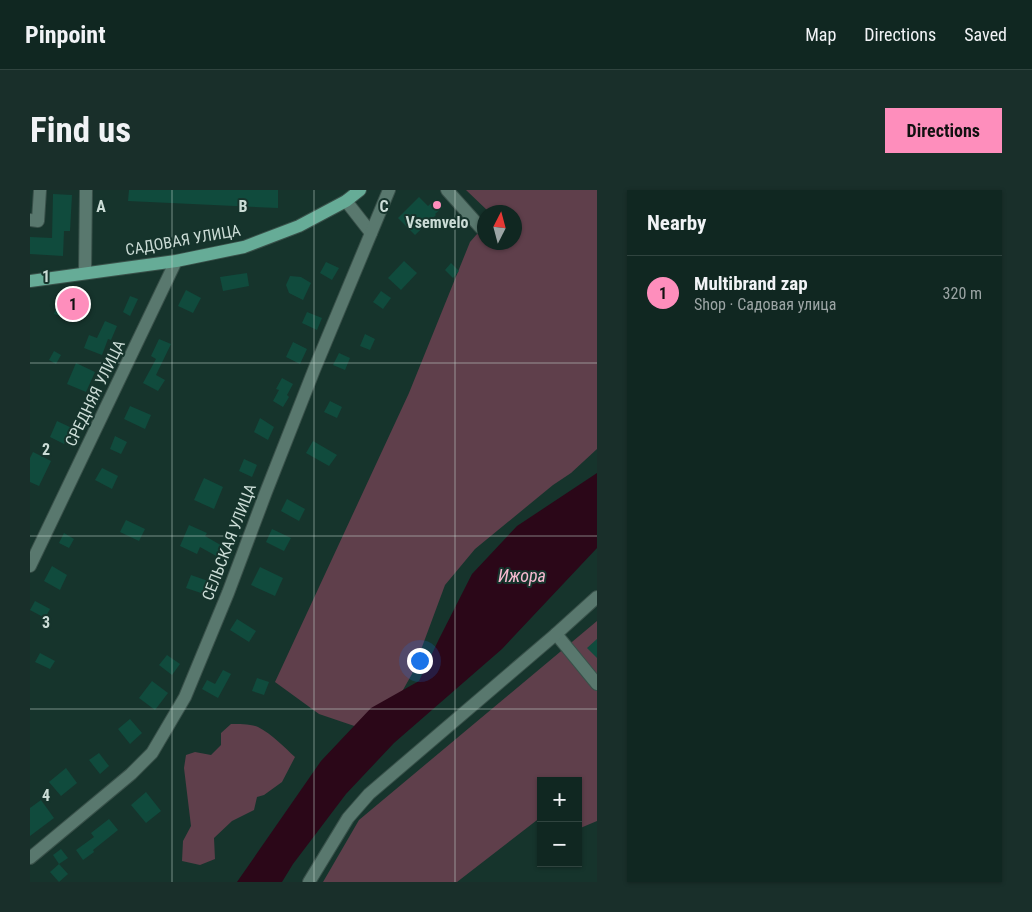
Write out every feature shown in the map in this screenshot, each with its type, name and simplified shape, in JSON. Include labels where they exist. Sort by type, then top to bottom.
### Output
[{"type":"main road","name":"САДОВАЯ УЛИЦА","points":[[30,281],[176,261],[244,247],[299,226],[346,201],[360,190]]},
{"type":"street","points":[[30,220],[38,221],[40,190]]},
{"type":"street","points":[[85,273],[86,190]]},
{"type":"street","name":"СЕЛЬСКАЯ УЛИЦА","points":[[30,858],[131,774],[152,753],[186,697],[317,362],[389,190]]},
{"type":"street","points":[[447,190],[477,224]]},
{"type":"street","points":[[346,201],[371,233]]},
{"type":"street","name":"СРЕДНЯЯ УЛИЦА","points":[[30,566],[176,261]]},
{"type":"street","points":[[310,882],[348,818],[369,794],[597,597]]},
{"type":"street","points":[[556,634],[597,684]]},
{"type":"shaded area","points":[[466,190],[597,190],[597,449],[571,473],[553,485],[475,549],[445,585],[412,674],[378,734],[319,714],[275,682],[409,393],[470,242],[477,234],[477,250],[522,250],[522,205],[482,205]]},
{"type":"shaded area","points":[[597,621],[597,821],[582,827],[582,777],[537,777],[537,820],[457,882],[323,882],[359,820]]},
{"type":"shaded area","points":[[231,724],[258,727],[273,737],[295,757],[282,782],[264,795],[257,797],[254,810],[232,821],[214,838],[215,859],[200,865],[182,861],[183,841],[191,826],[184,768],[186,755],[195,752],[211,755],[221,745],[221,733]]},
{"type":"water","name":"Ижора","points":[[597,473],[597,548],[502,649],[394,743],[346,794],[293,864],[282,882],[237,882],[321,761],[371,708],[419,681],[472,574],[517,526]]},
{"type":"building","points":[[129,190],[278,190],[278,208],[128,201]]},
{"type":"building","points":[[53,194],[72,195],[70,231],[64,231],[63,256],[30,254],[30,237],[52,238]]},
{"type":"building","points":[[419,197],[428,206],[436,199],[443,207],[415,235],[398,218]]},
{"type":"building","points":[[404,261],[417,273],[401,290],[388,278]]},
{"type":"building","points":[[326,262],[339,268],[332,280],[320,273]]},
{"type":"building","points":[[451,263],[459,271],[453,278],[445,270]]},
{"type":"building","points":[[247,273],[249,286],[223,291],[220,277]]},
{"type":"building","points":[[290,276],[301,277],[311,283],[303,300],[289,293],[286,285]]},
{"type":"building","points":[[186,290],[201,298],[193,313],[178,306]]},
{"type":"building","points":[[381,291],[391,298],[383,309],[373,302]]},
{"type":"building","points":[[130,296],[138,299],[130,316],[123,312]]},
{"type":"building","points":[[58,302],[75,302],[69,319],[54,314]]},
{"type":"building","points":[[307,312],[322,318],[317,330],[302,323]]},
{"type":"building","points":[[105,321],[117,326],[111,340],[108,339],[102,355],[84,348],[89,335],[97,338]]},
{"type":"building","points":[[365,334],[375,339],[370,350],[360,346]]},
{"type":"building","points":[[159,339],[171,344],[156,375],[165,380],[158,391],[143,383],[156,359],[151,356]]},
{"type":"building","points":[[293,342],[307,349],[300,364],[286,357]]},
{"type":"building","points":[[54,351],[61,355],[56,364],[49,360]]},
{"type":"building","points":[[339,353],[350,358],[345,370],[333,365]]},
{"type":"building","points":[[76,363],[95,372],[86,392],[67,384]]},
{"type":"building","points":[[282,378],[293,384],[287,395],[289,397],[283,407],[273,401],[279,390],[276,389]]},
{"type":"building","points":[[330,401],[342,407],[337,418],[324,412]]},
{"type":"building","points":[[130,406],[151,415],[145,429],[124,419]]},
{"type":"building","points":[[260,418],[274,427],[268,440],[254,432]]},
{"type":"building","points":[[57,421],[72,428],[64,444],[50,437]]},
{"type":"building","points":[[115,436],[127,442],[121,454],[110,449]]},
{"type":"building","points":[[313,441],[337,455],[329,466],[306,453]]},
{"type":"building","points":[[33,452],[51,461],[39,486],[30,482],[30,458]]},
{"type":"building","points":[[244,459],[257,465],[252,477],[239,471]]},
{"type":"building","points":[[102,468],[118,476],[112,489],[95,480]]},
{"type":"building","points":[[204,478],[223,487],[214,509],[194,500]]},
{"type":"building","points":[[287,499],[305,509],[299,521],[281,511]]},
{"type":"building","points":[[126,520],[145,529],[139,541],[120,532]]},
{"type":"building","points":[[189,525],[207,533],[205,536],[224,547],[218,557],[200,547],[197,554],[180,546]]},
{"type":"building","points":[[272,529],[291,538],[284,551],[266,542]]},
{"type":"building","points":[[64,533],[74,539],[69,548],[59,543]]},
{"type":"building","points":[[52,566],[67,575],[60,590],[44,581]]},
{"type":"building","points":[[260,567],[283,578],[275,596],[251,585]]},
{"type":"building","points":[[191,575],[208,581],[204,594],[186,588]]},
{"type":"building","points":[[35,601],[50,609],[45,618],[30,610]]},
{"type":"building","points":[[237,619],[256,631],[249,642],[230,630]]},
{"type":"building","points":[[597,639],[597,658],[587,648]]},
{"type":"building","points":[[40,653],[55,661],[50,669],[35,662]]},
{"type":"building","points":[[167,655],[180,664],[172,675],[159,665]]},
{"type":"building","points":[[223,670],[231,674],[218,698],[202,689],[207,680],[215,684]]},
{"type":"building","points":[[257,678],[269,682],[264,695],[252,691]]},
{"type":"building","points":[[152,681],[168,693],[155,710],[139,698]]},
{"type":"building","points":[[130,719],[142,733],[130,744],[118,729]]},
{"type":"building","points":[[99,753],[109,766],[100,774],[89,760]]},
{"type":"building","points":[[66,768],[77,783],[61,796],[49,782]]},
{"type":"building","points":[[146,792],[161,811],[146,823],[131,805]]},
{"type":"building","points":[[41,800],[54,818],[30,836],[30,808]]},
{"type":"building","points":[[109,819],[118,830],[83,860],[76,850],[94,837],[91,833]]},
{"type":"building","points":[[61,849],[68,858],[59,864],[53,855]]},
{"type":"building","points":[[59,864],[68,874],[59,882],[50,872]]},
{"type":"place","name":"Vsemvelo","points":[[437,205]]},
{"type":"place","name":"Multibrand zap","points":[[73,304]]}]
